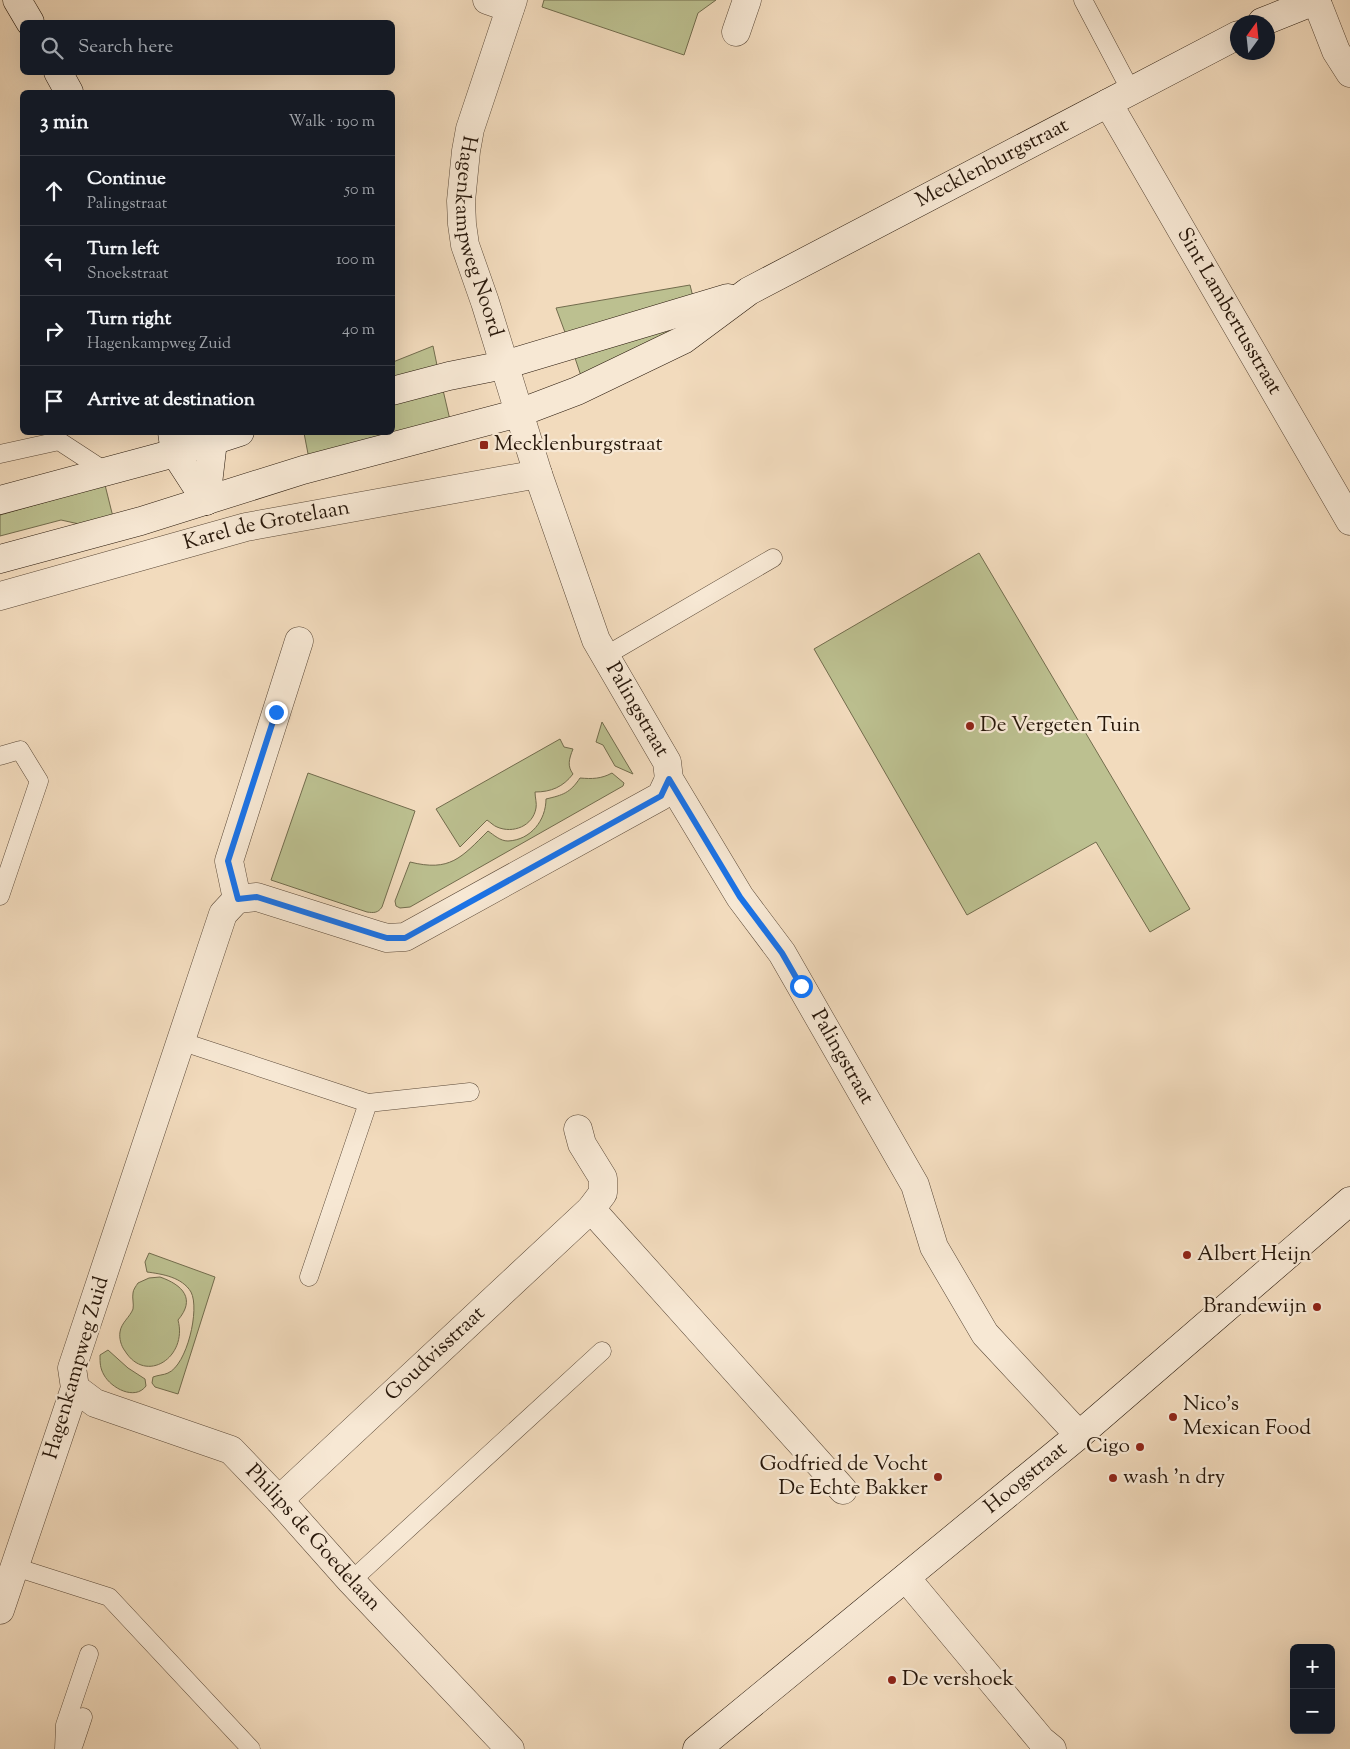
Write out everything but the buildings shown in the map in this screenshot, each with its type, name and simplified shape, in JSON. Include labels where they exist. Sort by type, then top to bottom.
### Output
[{"type":"street","points":[[17,0],[29,20]]},
{"type":"street","points":[[736,32],[747,0]]},
{"type":"street","points":[[1275,17],[1316,0],[1336,51],[1350,73]]},
{"type":"street","name":"Hagenkampweg Noord","points":[[504,2],[470,129],[462,176],[462,224],[465,245],[485,302],[538,474]]},
{"type":"street","name":"Mecklenburgstraat","points":[[520,413],[577,391],[684,340],[749,291],[1230,39]]},
{"type":"street","points":[[60,75],[68,90]]},
{"type":"street","name":"Sint Lambertusstraat","points":[[1108,103],[1350,522]]},
{"type":"street","name":"Mecklenburgstraat","points":[[504,365],[749,291]]},
{"type":"street","points":[[395,390],[449,376],[504,365]]},
{"type":"street","name":"Karel de Grotelaan","points":[[0,559],[141,521],[303,470],[520,413]]},
{"type":"street","points":[[0,500],[105,471],[174,443],[212,437],[206,501]]},
{"type":"street","points":[[174,443],[206,501]]},
{"type":"street","name":"Karel de Grotelaan","points":[[0,596],[246,527],[538,474]]},
{"type":"street","name":"Palingstraat","points":[[538,474],[596,640],[667,762],[669,779],[740,897],[782,953],[915,1185],[934,1247],[985,1334],[1079,1435]]},
{"type":"street","points":[[299,641],[228,861],[238,899],[257,897],[382,936],[405,938],[661,796],[669,779]]},
{"type":"street","name":"Hagenkampweg Zuid","points":[[0,1610],[76,1388],[72,1368],[180,1041],[223,914],[238,899]]},
{"type":"street","name":"Goudvisstraat","points":[[280,1500],[591,1209],[603,1194],[603,1178],[582,1144],[578,1129]]},
{"type":"street","name":"Hoogstraat","points":[[698,1749],[1079,1435],[1350,1201]]},
{"type":"street","points":[[591,1209],[843,1490]]},
{"type":"street","name":"Philips de Goedelaan","points":[[76,1388],[95,1403],[231,1450],[280,1500],[351,1581],[510,1749]]},
{"type":"street","points":[[906,1578],[1041,1740],[1052,1749]]},
{"type":"lane","points":[[1083,0],[1131,91]]},
{"type":"lane","points":[[0,454],[58,441],[105,471]]},
{"type":"lane","points":[[605,656],[773,558]]},
{"type":"lane","points":[[0,756],[20,750],[39,781],[0,896]]},
{"type":"lane","points":[[180,1041],[368,1103],[470,1092]]},
{"type":"lane","points":[[309,1277],[368,1103]]},
{"type":"lane","points":[[351,1581],[602,1351]]},
{"type":"lane","points":[[15,1567],[109,1597],[251,1749]]},
{"type":"lane","points":[[83,1717],[74,1744],[65,1749],[65,1725],[89,1654]]},
{"type":"green space","points":[[544,0],[716,0],[698,13],[684,55],[542,7]]},
{"type":"green space","points":[[690,285],[693,297],[566,335],[556,308]]},
{"type":"green space","points":[[692,322],[582,379],[574,355]]},
{"type":"green space","points":[[433,346],[438,370],[395,381],[395,361]]},
{"type":"green space","points":[[443,390],[450,420],[309,459],[304,435],[395,435],[395,402]]},
{"type":"green space","points":[[105,485],[113,517],[88,526],[61,520],[0,536],[0,515]]},
{"type":"green space","name":"De Vergeten Tuin","points":[[979,553],[1190,909],[1150,932],[1096,842],[967,915],[814,649]]},
{"type":"green space","points":[[602,722],[633,774],[615,766],[603,745],[596,742]]},
{"type":"green space","points":[[560,739],[564,747],[573,749],[569,762],[573,774],[569,779],[556,788],[535,792],[536,808],[531,820],[527,824],[509,830],[496,826],[487,820],[460,847],[436,809]]},
{"type":"green space","points":[[308,773],[415,811],[382,907],[377,911],[367,912],[271,880]]},
{"type":"green space","points":[[612,773],[624,783],[623,786],[410,907],[400,908],[396,906],[395,901],[410,862],[424,865],[445,864],[470,849],[488,831],[505,841],[524,837],[536,828],[543,814],[546,799],[566,793],[580,778],[596,778]]},
{"type":"green space","points":[[149,1253],[215,1277],[178,1394],[155,1387],[152,1383],[153,1377],[168,1373],[175,1368],[181,1359],[193,1323],[193,1300],[191,1292],[182,1283],[165,1275],[147,1272],[145,1262]]},
{"type":"green space","points":[[160,1277],[181,1289],[186,1299],[186,1306],[178,1320],[179,1333],[177,1345],[171,1355],[163,1362],[154,1366],[144,1366],[134,1361],[124,1349],[120,1332],[133,1309],[133,1292],[138,1283],[149,1278]]},
{"type":"green space","points":[[108,1350],[128,1368],[145,1379],[146,1386],[141,1390],[130,1393],[117,1388],[107,1380],[101,1368],[100,1355]]},
{"type":"place","name":"Mecklenburgstraat","points":[[484,445]]},
{"type":"place","name":"De Vergeten Tuin","points":[[970,726]]},
{"type":"place","name":"Albert Heijn","points":[[1187,1255]]},
{"type":"place","name":"Brandewijn","points":[[1317,1307]]},
{"type":"place","name":"Nico's Mexican Food","points":[[1173,1417]]},
{"type":"place","name":"Cigo","points":[[1140,1447]]},
{"type":"place","name":"Godfried de Vocht De Echte Bakker","points":[[938,1477]]},
{"type":"place","name":"wash 'n dry","points":[[1113,1478]]},
{"type":"place","name":"De vershoek","points":[[892,1680]]},
{"type":"route","points":[[276,712],[228,861],[238,899],[257,897],[387,938],[405,938],[661,796],[669,779],[740,897],[782,953],[801,986]]}]
